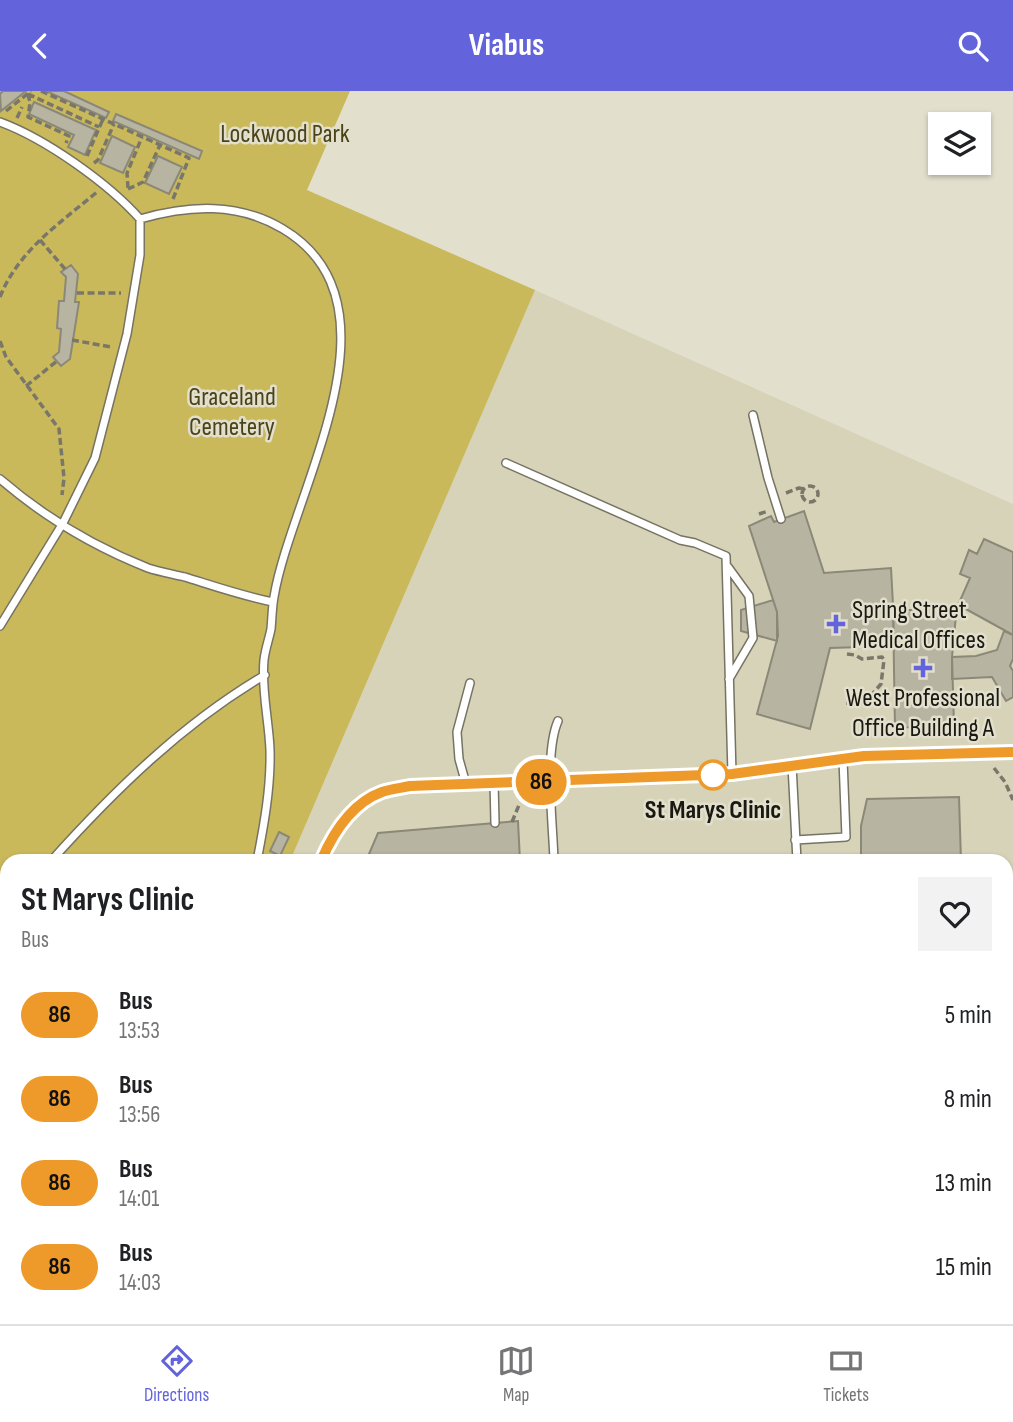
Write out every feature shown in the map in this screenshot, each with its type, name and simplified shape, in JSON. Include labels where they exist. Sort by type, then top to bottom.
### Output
[{"type":"lane","points":[[0,122],[24,131],[76,165],[126,203],[140,219],[140,255],[123,349],[95,458],[63,523],[0,626]]},
{"type":"lane","points":[[140,219],[199,208],[234,209],[267,219],[298,238],[318,260],[332,285],[339,316],[339,377],[310,484],[292,533],[273,602],[271,631],[264,661],[270,752],[265,823],[258,854]]},
{"type":"lane","points":[[753,415],[781,519]]},
{"type":"lane","points":[[506,463],[680,540],[726,556],[732,774]]},
{"type":"lane","points":[[0,479],[24,499],[99,545],[150,568],[243,596],[273,602]]},
{"type":"lane","points":[[727,566],[748,596],[752,638],[729,680]]},
{"type":"lane","points":[[58,854],[121,786],[211,711],[265,675]]},
{"type":"lane","points":[[466,784],[459,759],[457,732],[470,683]]},
{"type":"lane","points":[[554,854],[552,735],[558,721]]},
{"type":"lane","points":[[325,854],[341,823],[359,805],[381,792],[410,786],[732,774],[864,756],[1013,752]]},
{"type":"lane","points":[[795,840],[846,837],[843,759]]},
{"type":"lane","points":[[792,765],[796,854]]},
{"type":"lane","points":[[494,782],[495,823]]},
{"type":"path","points":[[41,91],[189,158],[173,194],[172,212]]},
{"type":"path","points":[[29,92],[99,127]]},
{"type":"path","points":[[6,111],[29,92]]},
{"type":"path","points":[[29,92],[28,117],[69,136],[64,147]]},
{"type":"path","points":[[15,104],[29,110]]},
{"type":"path","points":[[103,119],[88,158],[89,167],[98,160],[114,124]]},
{"type":"path","points":[[126,203],[127,173],[142,137]]},
{"type":"path","points":[[128,189],[143,182],[160,145]]},
{"type":"path","points":[[76,153],[88,158]]},
{"type":"path","points":[[0,297],[7,280],[22,258],[104,187]]},
{"type":"path","points":[[40,240],[65,269]]},
{"type":"path","points":[[76,293],[133,293]]},
{"type":"path","points":[[72,340],[123,349]]},
{"type":"path","points":[[0,341],[6,356],[26,386],[59,429],[64,478],[61,497],[74,502]]},
{"type":"path","points":[[26,386],[57,361]]},
{"type":"path","points":[[808,486],[813,486],[818,491],[817,499],[812,502],[805,500],[802,495],[803,489],[808,486]]},
{"type":"path","points":[[847,655],[862,659],[882,657],[884,660],[881,684],[870,695],[867,703]]},
{"type":"path","points":[[846,703],[867,703]]},
{"type":"path","points":[[867,703],[871,708]]},
{"type":"path","points":[[926,726],[927,738]]},
{"type":"path","points":[[994,768],[1005,782],[1013,800]]},
{"type":"path","points":[[512,822],[519,805]]},
{"type":"shaded area","points":[[535,290],[1013,504],[1013,854],[293,854]]},
{"type":"green space","name":"Graceland Cemetery","points":[[0,91],[350,91],[307,190],[535,290],[293,854],[0,854]]},
{"type":"building","points":[[3,91],[26,91],[1,111],[0,94]]},
{"type":"building","points":[[46,91],[64,91],[109,112],[106,118]]},
{"type":"building","points":[[34,102],[96,130],[85,155],[68,147],[74,135],[29,114]]},
{"type":"building","points":[[116,114],[202,151],[199,159],[113,121]]},
{"type":"building","points":[[112,136],[135,147],[123,173],[100,163]]},
{"type":"building","points":[[158,156],[182,167],[169,194],[145,183]]},
{"type":"building","points":[[71,265],[78,274],[75,302],[79,302],[70,359],[61,366],[53,357],[59,352],[59,301],[64,301],[66,277],[61,272]]},
{"type":"building","name":"Spring Street Medical Offices","points":[[804,511],[824,573],[891,568],[893,605],[894,646],[830,648],[810,729],[757,714],[778,636],[777,612],[749,526],[771,516],[774,522]]},
{"type":"building","points":[[984,539],[1013,552],[1013,635],[964,608],[962,612],[955,612],[970,578],[960,574],[969,550],[977,554]]},
{"type":"building","points":[[773,600],[777,612],[777,641],[741,631],[741,610]]},
{"type":"building","name":"West Professional Office Building A","points":[[957,605],[952,657],[954,725],[895,728],[893,610],[923,610]]},
{"type":"building","points":[[1004,631],[1013,635],[1013,659],[1010,666],[1013,671],[1013,697],[1006,701],[992,677],[952,679],[952,657],[976,656],[997,650]]},
{"type":"building","points":[[959,797],[961,854],[861,854],[861,826],[867,799]]},
{"type":"building","points":[[518,821],[520,854],[369,854],[378,833]]},
{"type":"building","points":[[279,832],[289,837],[281,854],[270,851]]},
{"type":"bus line","name":"86","points":[[324,854],[341,823],[359,805],[381,792],[410,786],[732,774],[864,756],[1013,752]]},
{"type":"place","name":"Spring Street Medical Offices","points":[[836,624]]},
{"type":"place","name":"West Professional Office Building A","points":[[923,668]]},
{"type":"place","name":"St Marys Clinic","points":[[713,775]]},
{"type":"park label","name":"Lockwood Park","points":[[285,133]]}]
